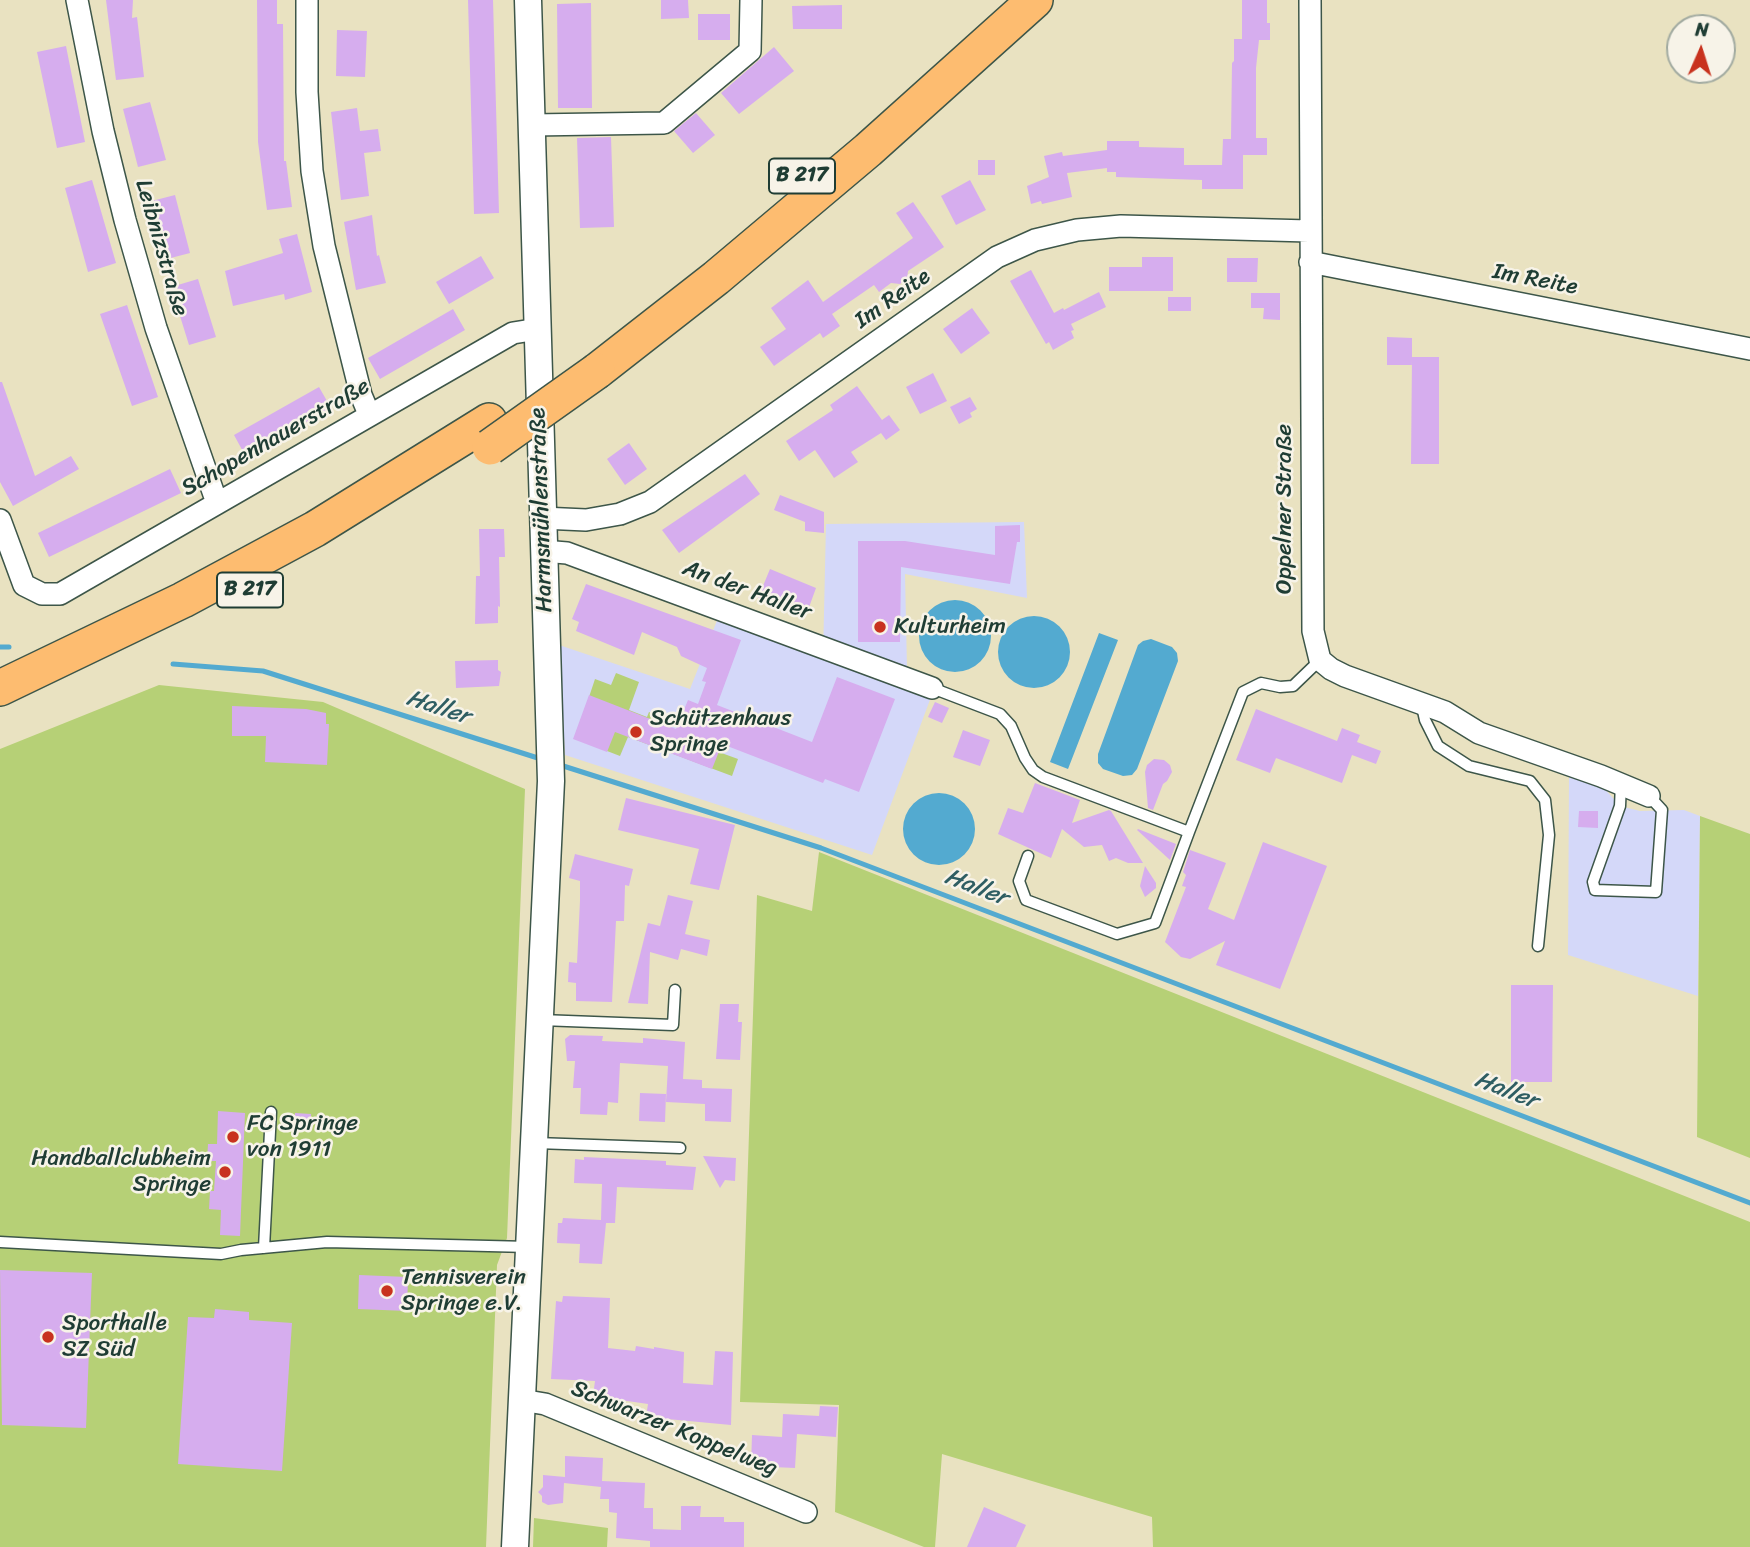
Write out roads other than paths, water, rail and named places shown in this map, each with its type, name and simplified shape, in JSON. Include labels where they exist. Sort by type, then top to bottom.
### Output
[{"type":"highway","name":"B 217","points":[[596,357],[710,254],[846,140],[1002,0]]},
{"type":"highway","name":"B 217","points":[[0,713],[181,627],[327,548],[414,496],[489,434],[596,357],[716,278],[858,159],[1035,0]]},
{"type":"highway","name":"B 217","points":[[0,688],[183,600],[489,434]]},
{"type":"street","name":"Leibnizstraße","points":[[77,0],[103,131],[125,220],[156,328],[217,503]]},
{"type":"street","points":[[307,0],[307,92],[312,171],[324,246],[361,395],[369,414]]},
{"type":"street","name":"Harmsmühlenstraße","points":[[515,1547],[551,781],[528,0]]},
{"type":"street","points":[[532,125],[664,123],[750,51],[751,0]]},
{"type":"street","name":"Oppelner Straße","points":[[1310,0],[1313,631],[1320,660]]},
{"type":"street","name":"Im Reite","points":[[542,518],[586,520],[620,514],[650,502],[997,257],[1035,240],[1077,230],[1121,226],[1309,231]]},
{"type":"street","name":"Im Reite","points":[[1310,262],[1750,349]]},
{"type":"street","name":"Schopenhauerstraße","points":[[0,520],[24,585],[42,594],[60,594],[513,332],[538,329]]},
{"type":"street","name":"An der Haller","points":[[543,551],[567,553],[932,688]]},
{"type":"street","points":[[1320,660],[1345,676],[1445,712],[1479,733],[1649,796]]},
{"type":"street","name":"Schwarzer Koppelweg","points":[[521,1400],[545,1404],[806,1511]]},
{"type":"lane","points":[[1028,856],[1019,881],[1026,900],[1117,934],[1155,923],[1243,692],[1261,682],[1280,687],[1293,686],[1320,660]]},
{"type":"lane","points":[[932,688],[1000,714],[1011,726],[1024,758],[1033,770],[1042,776],[1189,832]]},
{"type":"lane","points":[[1421,702],[1425,720],[1438,746],[1469,766],[1530,781],[1545,800],[1549,835],[1538,946]]},
{"type":"lane","points":[[1621,784],[1620,806],[1593,882],[1595,890],[1656,892],[1662,810],[1649,796]]},
{"type":"lane","points":[[539,1020],[673,1025],[675,990]]},
{"type":"lane","points":[[264,1248],[271,1112]]},
{"type":"lane","points":[[533,1142],[680,1148]]},
{"type":"lane","points":[[0,1242],[221,1254],[327,1242],[529,1247]]},
{"type":"water","points":[[955,600],[975,606],[985,616],[991,636],[985,656],[975,666],[955,672],[935,666],[925,656],[919,636],[925,616],[935,606]]},
{"type":"water","points":[[1034,616],[1054,622],[1064,632],[1070,652],[1064,672],[1054,682],[1034,688],[1014,682],[1004,672],[998,652],[1004,632],[1014,622]]},
{"type":"water","points":[[1099,633],[1118,640],[1068,769],[1050,762]]},
{"type":"water","points":[[1151,639],[1172,647],[1177,653],[1178,661],[1137,769],[1132,775],[1123,776],[1103,769],[1098,763],[1098,754],[1138,645]]},
{"type":"water","points":[[939,793],[959,799],[969,809],[975,829],[969,849],[959,859],[939,865],[919,859],[909,849],[903,829],[909,809],[919,799]]},
{"type":"waterway","name":"Haller","points":[[0,647],[9,647]]},
{"type":"waterway","name":"Haller","points":[[173,664],[263,671],[541,759]]},
{"type":"waterway","name":"Haller","points":[[557,764],[821,848],[1750,1203]]},
{"type":"place","name":"Kulturheim","points":[[880,627]]},
{"type":"place","name":"Schützenhaus Springe","points":[[636,732]]},
{"type":"place","name":"FC Springe von 1911","points":[[233,1137]]},
{"type":"place","name":"Handballclubheim Springe","points":[[225,1172]]},
{"type":"place","name":"Tennisverein Springe e.V.","points":[[387,1291]]},
{"type":"place","name":"Sporthalle SZ Süd","points":[[48,1337]]}]
